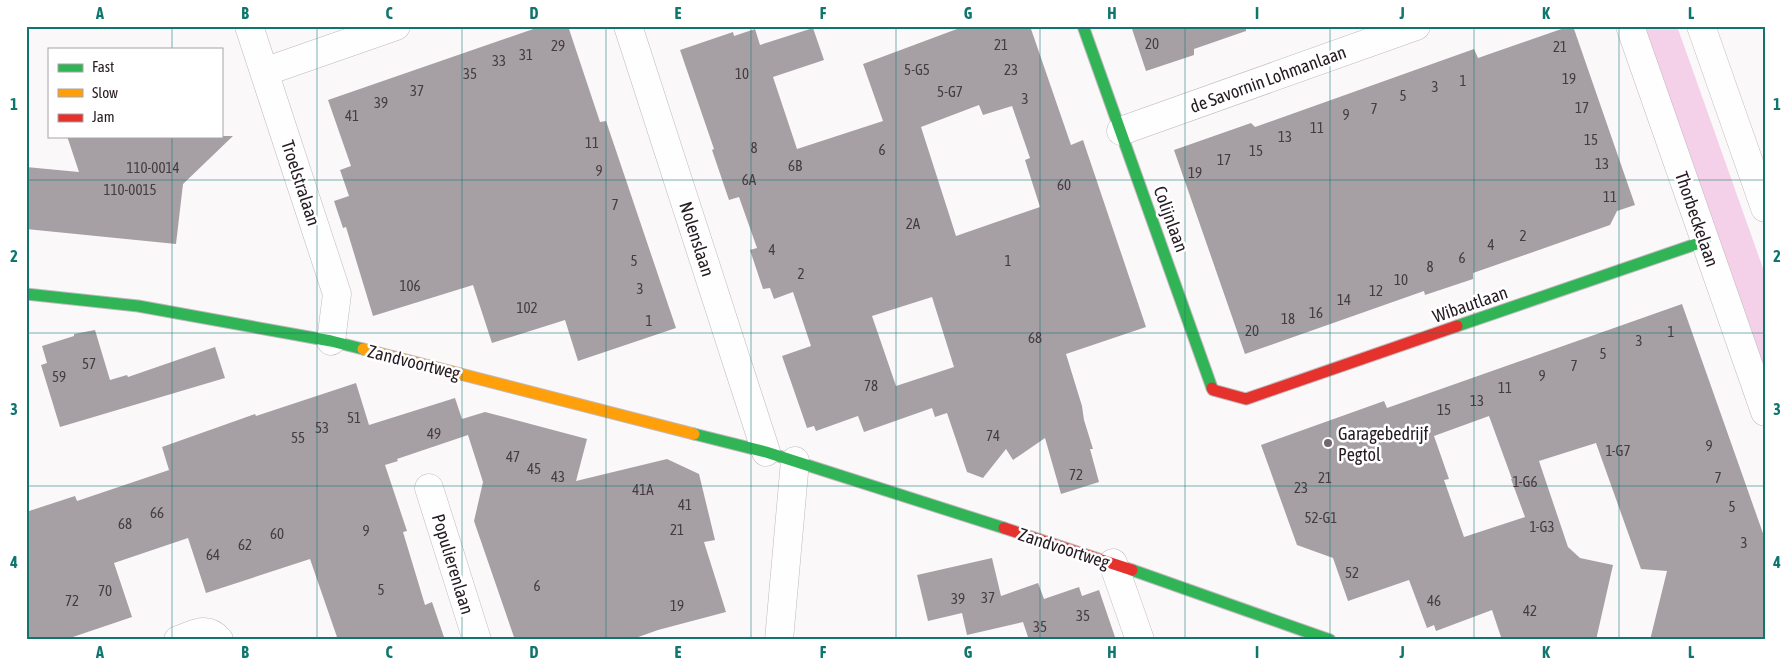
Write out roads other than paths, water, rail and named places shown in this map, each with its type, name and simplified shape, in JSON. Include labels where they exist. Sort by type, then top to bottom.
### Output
[{"type":"street","name":"Troelstralaan","points":[[249,26],[337,294],[331,341]]},
{"type":"street","points":[[264,72],[396,26]]},
{"type":"street","name":"Nolenslaan","points":[[628,26],[766,452]]},
{"type":"street","name":"Colijnlaan","points":[[1083,26],[1213,390],[1246,399]]},
{"type":"street","name":"de Savornin Lohmanlaan","points":[[1121,131],[1416,26]]},
{"type":"street","name":"Thorbeckelaan","points":[[1630,26],[1765,412]]},
{"type":"street","points":[[1701,26],[1765,208]]},
{"type":"street","name":"Wibautlaan","points":[[1246,399],[1705,241]]},
{"type":"street","name":"Zandvoortweg","points":[[26,294],[138,306],[331,341],[766,452],[1113,563],[1330,640]]},
{"type":"street","points":[[779,640],[795,461]]},
{"type":"street","name":"Populierenlaan","points":[[429,488],[477,640]]},
{"type":"street","points":[[1113,563],[1140,640]]},
{"type":"street","points":[[178,640],[204,631],[213,632],[219,640]]},
{"type":"place","name":"Garagebedrijf Pegtol","points":[[1328,443]]}]
